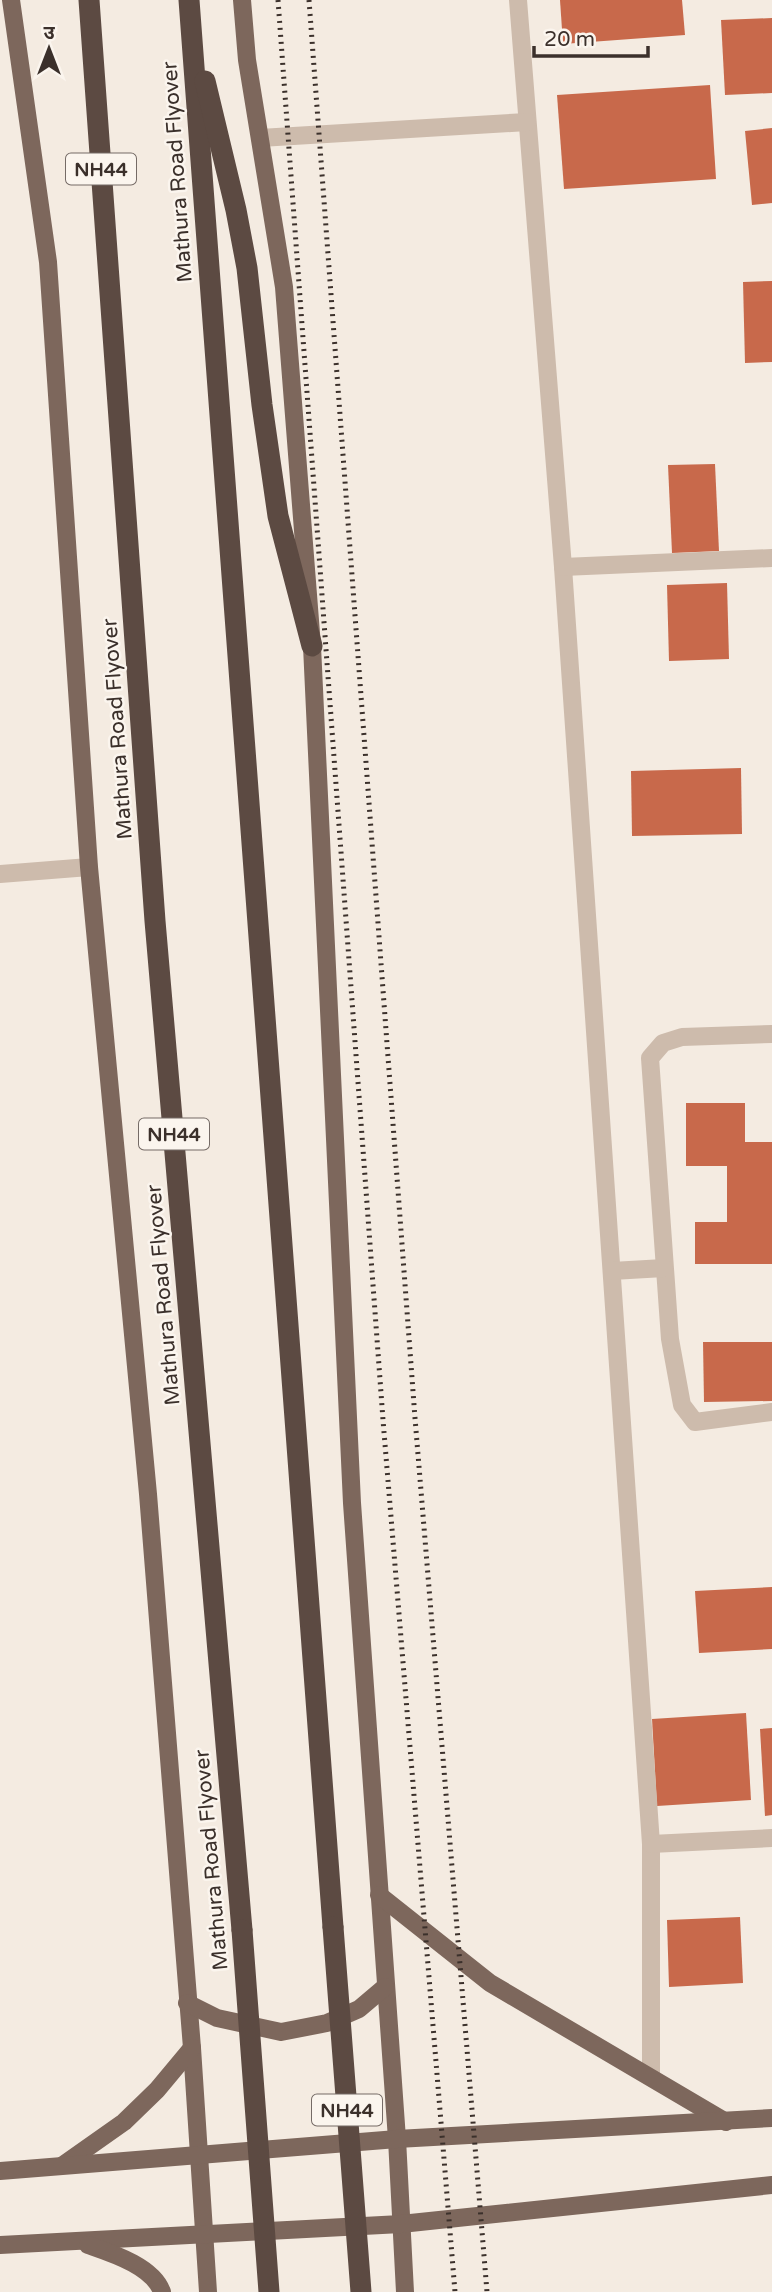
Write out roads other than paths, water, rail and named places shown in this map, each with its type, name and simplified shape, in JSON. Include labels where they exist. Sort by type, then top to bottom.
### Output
[{"type":"highway","name":"Mathura Road Flyover","points":[[89,0],[155,921],[241,1914],[269,2292]]},
{"type":"highway","name":"Mathura Road Flyover","points":[[189,9],[360,2292]]},
{"type":"highway","points":[[189,9],[247,268],[262,405],[278,516],[312,646]]},
{"type":"main road","points":[[11,0],[48,262],[89,867],[148,1494],[192,2048],[208,2292]]},
{"type":"main road","points":[[242,0],[247,60],[284,288],[312,646],[352,1503],[397,2139],[405,2292]]},
{"type":"main road","points":[[379,1895],[490,1983],[726,2122]]},
{"type":"main road","points":[[187,2003],[217,2018],[281,2032],[327,2023],[359,2010],[385,1987]]},
{"type":"main road","points":[[63,2165],[124,2122],[158,2090],[192,2048]]},
{"type":"main road","points":[[0,2171],[397,2139],[772,2118]]},
{"type":"main road","points":[[0,2245],[401,2224],[772,2185]]},
{"type":"main road","points":[[78,2241],[128,2259],[159,2284],[162,2292]]},
{"type":"street","points":[[518,0],[563,567],[652,1844],[651,2077]]},
{"type":"street","points":[[260,138],[527,122]]},
{"type":"street","points":[[563,567],[772,558]]},
{"type":"street","points":[[0,874],[89,867]]},
{"type":"street","points":[[772,1034],[682,1037],[663,1043],[650,1058],[670,1339],[682,1405],[695,1422],[772,1412]]},
{"type":"street","points":[[612,1271],[664,1268]]},
{"type":"street","points":[[652,1844],[772,1838]]},
{"type":"railway","points":[[278,0],[383,1420],[455,2292]]},
{"type":"railway","points":[[309,0],[415,1418],[487,2292]]}]
